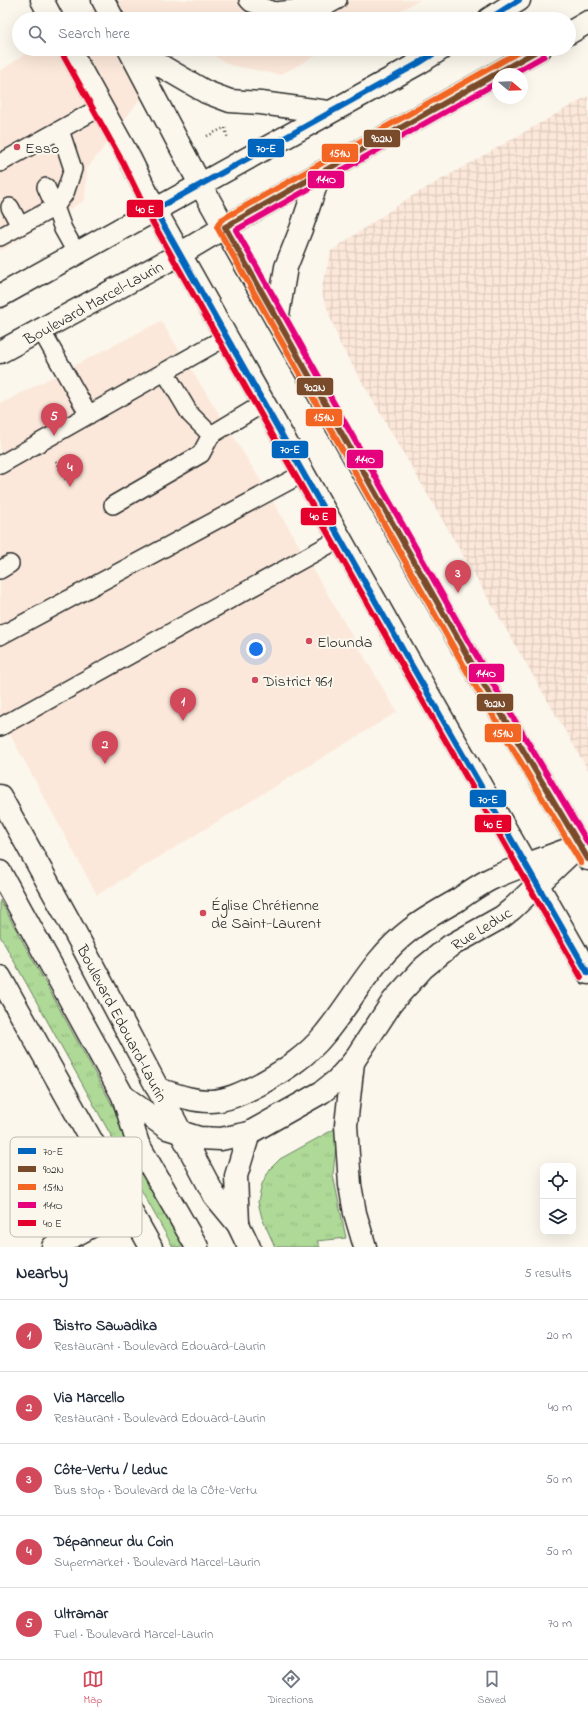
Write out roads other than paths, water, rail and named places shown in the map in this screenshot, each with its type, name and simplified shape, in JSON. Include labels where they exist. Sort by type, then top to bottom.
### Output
[{"type":"main road","points":[[42,0],[48,12]]},
{"type":"main road","points":[[103,0],[109,12]]},
{"type":"main road","points":[[499,12],[519,0]]},
{"type":"main road","points":[[576,29],[588,22]]},
{"type":"main road","points":[[73,56],[130,159],[155,210],[588,973]]},
{"type":"main road","points":[[133,56],[200,184],[480,678],[585,848],[527,865],[494,877],[411,929],[392,944],[363,979],[323,1036],[296,1062],[276,1075],[234,1097],[213,1101],[191,1100],[158,1089]]},
{"type":"main road","points":[[144,56],[206,92],[230,101],[261,103],[328,112]]},
{"type":"main road","points":[[0,296],[430,56]]},
{"type":"main road","name":"Boulevard Marcel-Laurin","points":[[0,352],[180,254],[528,56]]},
{"type":"main road","points":[[277,321],[286,267],[320,173]]},
{"type":"main road","name":"Boulevard Edouard-Laurin","points":[[0,796],[68,919],[214,1195],[238,1224],[249,1247]]},
{"type":"main road","name":"Rue Leduc","points":[[123,1096],[160,1124],[180,1133],[198,1138],[221,1139],[249,1133],[322,1092],[336,1081],[353,1062],[393,1001],[423,968],[450,946],[502,917],[538,885],[585,848]]},
{"type":"main road","points":[[0,872],[123,1096],[136,1137]]},
{"type":"main road","points":[[0,977],[88,1137]]},
{"type":"main road","points":[[353,1062],[346,1125],[355,1213],[365,1247]]},
{"type":"main road","points":[[238,1224],[236,1176],[249,1133]]},
{"type":"main road","points":[[142,1151],[197,1247]]},
{"type":"main road","points":[[142,1232],[151,1247]]},
{"type":"main road","points":[[53,1247],[72,1237]]},
{"type":"lane","points":[[248,0],[275,11],[329,5],[338,0]]},
{"type":"lane","points":[[0,162],[30,152],[60,130],[101,107]]},
{"type":"lane","points":[[0,237],[55,207],[65,193],[73,169],[60,130]]},
{"type":"lane","points":[[46,187],[63,229],[77,254]]},
{"type":"lane","points":[[10,207],[20,226]]},
{"type":"lane","points":[[40,330],[89,415]]},
{"type":"lane","points":[[0,465],[226,336]]},
{"type":"lane","points":[[164,372],[190,414],[211,435]]},
{"type":"lane","points":[[113,505],[202,454],[211,435],[264,403]]},
{"type":"lane","points":[[0,636],[304,473]]},
{"type":"lane","points":[[0,727],[341,538]]},
{"type":"place","name":"Esso","points":[[17,147]]},
{"type":"place","name":"Ultramar","points":[[54,436]]},
{"type":"place","name":"Dépanneur du Coin","points":[[70,487]]},
{"type":"place","name":"Côte-Vertu / Leduc","points":[[458,593]]},
{"type":"place","name":"Elounda","points":[[309,641]]},
{"type":"place","name":"District 961","points":[[255,680]]},
{"type":"place","name":"Bistro Sawadika","points":[[183,721]]},
{"type":"place","name":"Via Marcello","points":[[105,764]]},
{"type":"place","name":"Église Chrétienne de Saint-Laurent","points":[[203,913]]}]
